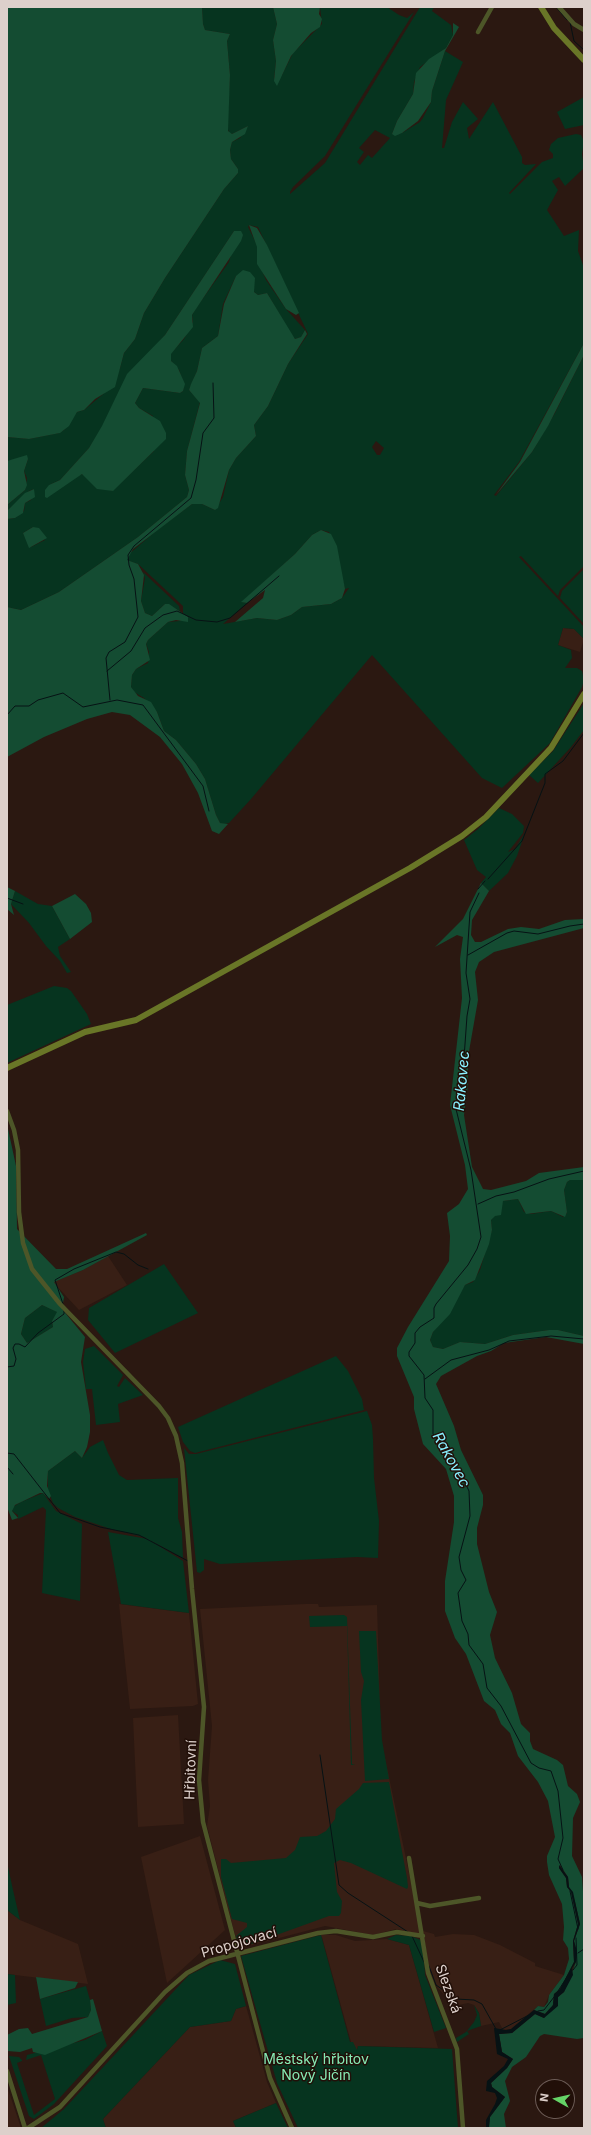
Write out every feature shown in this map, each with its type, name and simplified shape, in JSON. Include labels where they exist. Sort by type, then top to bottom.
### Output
[{"type":"main road","points":[[541,7],[554,28],[584,60]]},
{"type":"main road","points":[[7,1068],[88,1031],[136,1020],[404,871],[462,836],[486,817],[551,748],[584,694]]},
{"type":"street","points":[[478,32],[492,7]]},
{"type":"street","points":[[559,7],[574,24],[584,30]]},
{"type":"street","name":"Hřbitovní","points":[[7,1111],[14,1130],[18,1150],[19,1212],[23,1243],[32,1269],[60,1304],[158,1406],[174,1430],[182,1463],[192,1589],[204,1707],[199,1780],[200,1808],[236,1953],[270,2078],[292,2128]]},
{"type":"street","name":"Slezská","points":[[409,1858],[430,1981],[457,2049],[463,2128]]},
{"type":"street","points":[[417,1903],[430,1906],[479,1898]]},
{"type":"street","name":"Propojovací","points":[[27,2128],[60,2107],[165,1992],[187,1973],[209,1961],[318,1933],[336,1931],[373,1937],[397,1932],[422,1936]]},
{"type":"street","points":[[7,2071],[27,2128]]},
{"type":"shaded area","points":[[563,628],[574,629],[584,639],[580,652],[558,645]]},
{"type":"shaded area","points":[[108,1256],[127,1285],[79,1310],[53,1282],[83,1270]]},
{"type":"shaded area","points":[[119,1604],[189,1613],[198,1704],[193,1706],[130,1709]]},
{"type":"shaded area","points":[[318,1604],[319,1607],[377,1605],[381,1739],[422,1935],[396,1929],[373,1935],[325,1926],[241,1948],[236,1939],[207,1826],[210,1806],[208,1780],[212,1726],[200,1609]]},
{"type":"shaded area","points":[[178,1715],[184,1824],[138,1827],[133,1718]]},
{"type":"shaded area","points":[[200,1836],[225,1930],[167,1983],[141,1857]]},
{"type":"shaded area","points":[[559,1865],[568,1877],[569,1887],[573,1892],[580,1924],[574,1941],[577,1952],[576,1962],[572,1968],[573,1975],[564,1992],[558,1997],[558,2006],[544,2018],[535,2014],[512,2033],[499,2034],[502,2052],[513,2059],[507,2068],[491,2083],[492,2087],[505,2097],[490,2117],[489,2128],[486,2128],[486,2120],[497,2098],[495,2093],[486,2091],[487,2081],[504,2066],[508,2059],[497,2054],[494,2028],[506,2030],[511,2029],[534,2010],[545,2014],[553,2005],[554,1994],[560,1989],[574,1962],[573,1941],[578,1924],[571,1892],[567,1887],[566,1878],[559,1868]]},
{"type":"shaded area","points":[[7,1910],[20,1920],[78,1944],[88,1984],[7,1974]]},
{"type":"shaded area","points":[[423,1931],[434,1934],[435,1937],[453,1934],[474,1935],[500,1945],[535,1963],[535,1966],[564,1975],[549,1995],[544,2007],[538,2006],[511,2029],[503,2030],[499,2022],[481,2026],[479,2013],[474,2005],[468,2003],[454,2006],[431,1980]]},
{"type":"shaded area","points":[[319,1935],[336,1935],[355,1941],[387,1939],[409,1945],[438,2048],[358,2046],[357,2051],[351,2042],[322,1937]]},
{"type":"shaded area","points":[[246,2006],[267,2082],[276,2103],[233,2121],[236,2128],[106,2128],[103,2119],[190,2027],[231,2021],[236,2009]]},
{"type":"shaded area","points":[[7,2086],[21,2128],[7,2128]]},
{"type":"green space","points":[[7,7],[202,7],[203,24],[205,30],[230,34],[227,41],[230,75],[228,131],[232,134],[248,126],[245,134],[232,142],[230,150],[231,159],[238,169],[238,173],[224,189],[165,278],[144,313],[135,339],[124,353],[115,387],[95,399],[84,410],[77,412],[69,426],[60,433],[29,439],[7,437]]},
{"type":"green space","points":[[202,7],[273,7],[277,24],[273,40],[276,61],[274,79],[282,75],[293,53],[322,24],[320,7],[387,7],[399,15],[407,18],[414,12],[325,156],[293,187],[290,194],[325,163],[420,7],[434,7],[432,11],[451,25],[453,35],[446,48],[420,67],[414,82],[413,94],[397,121],[392,134],[402,133],[420,122],[423,118],[431,102],[432,91],[445,51],[463,62],[446,100],[442,148],[444,148],[452,122],[463,102],[478,119],[467,128],[469,139],[493,102],[522,157],[522,163],[525,165],[536,164],[509,193],[510,194],[542,162],[553,158],[553,154],[549,150],[551,144],[558,138],[576,134],[581,135],[584,141],[582,154],[584,168],[565,186],[559,177],[552,181],[558,190],[547,210],[564,236],[579,230],[578,251],[584,268],[584,343],[519,462],[494,495],[496,496],[532,452],[555,413],[584,355],[584,566],[560,590],[558,596],[521,556],[519,557],[584,627],[584,639],[574,629],[563,628],[558,645],[571,650],[572,658],[565,668],[577,668],[582,671],[584,680],[582,687],[550,743],[502,788],[482,778],[372,655],[251,799],[229,823],[220,823],[216,815],[205,779],[196,764],[176,740],[164,731],[157,712],[144,698],[134,692],[131,687],[132,675],[136,669],[148,663],[149,652],[146,644],[148,640],[168,622],[180,621],[188,617],[183,613],[183,606],[138,564],[126,560],[128,555],[157,530],[192,504],[202,504],[215,510],[223,497],[229,470],[236,458],[256,436],[254,425],[268,406],[288,364],[308,334],[258,227],[249,225],[248,227],[258,247],[257,259],[266,280],[286,309],[305,330],[301,337],[295,339],[291,334],[267,293],[258,295],[254,292],[254,278],[236,276],[223,304],[218,336],[202,348],[197,371],[189,390],[200,402],[187,451],[185,475],[189,490],[187,497],[138,537],[59,592],[21,610],[7,607],[7,519],[15,518],[24,511],[25,503],[31,500],[34,489],[29,491],[7,511],[7,505],[25,490],[27,478],[24,471],[28,459],[7,461],[7,437],[29,439],[59,433],[64,430],[77,412],[84,410],[108,390],[120,368],[124,353],[135,339],[144,313],[165,278],[224,189],[238,173],[238,169],[231,159],[230,150],[232,142],[240,138],[248,126],[232,134],[229,133],[227,126],[230,75],[227,41],[230,34],[205,30],[203,24]],"holes":[[[375,130],[390,138],[372,158],[368,155],[360,165],[357,162],[364,152],[359,148]],[[234,231],[237,231],[229,262],[196,308],[192,315],[193,322],[184,339],[170,354],[171,361],[179,370],[184,384],[183,391],[180,393],[143,388],[135,403],[139,408],[153,416],[154,451],[112,491],[82,474],[49,485],[60,480],[89,448],[153,349],[165,335]],[[376,441],[384,448],[380,455],[377,455],[372,447]],[[33,527],[45,540],[31,547],[23,533]],[[321,530],[329,532],[345,589],[349,588],[342,598],[331,604],[302,607],[291,615],[277,620],[257,618],[223,624],[247,603],[242,602],[295,554],[312,535]]]},
{"type":"green space","points":[[273,7],[320,7],[319,14],[322,19],[320,27],[311,33],[291,56],[277,86],[274,81],[276,61],[273,40],[277,24]]},
{"type":"green space","points":[[453,23],[459,27],[445,51],[432,91],[431,102],[418,121],[402,133],[395,136],[392,134],[397,121],[413,94],[416,73],[429,59],[446,48],[453,35]]},
{"type":"green space","points":[[584,97],[584,125],[565,129],[557,112]]},
{"type":"green space","points":[[249,225],[257,228],[267,245],[299,313],[296,315],[286,309],[257,264],[257,247]]},
{"type":"green space","points":[[234,231],[241,231],[243,235],[241,241],[192,315],[193,327],[171,354],[171,361],[177,366],[185,384],[183,391],[180,393],[143,388],[135,403],[139,408],[160,421],[166,433],[166,439],[113,491],[97,489],[82,474],[47,498],[45,497],[45,490],[49,485],[60,480],[89,448],[102,426],[127,374],[165,335]]},
{"type":"green space","points":[[243,270],[250,272],[255,278],[254,292],[258,295],[267,293],[295,339],[301,337],[305,330],[307,334],[288,364],[268,406],[254,425],[256,436],[236,458],[229,470],[218,508],[215,510],[202,504],[192,504],[133,549],[127,560],[138,564],[144,575],[141,601],[145,613],[152,616],[165,604],[169,604],[188,617],[188,622],[176,620],[168,622],[148,640],[146,644],[150,660],[136,669],[132,675],[131,687],[138,696],[151,702],[157,712],[164,731],[176,740],[196,764],[205,779],[216,815],[220,823],[228,824],[219,834],[212,831],[198,793],[182,764],[160,737],[130,715],[112,712],[87,719],[44,737],[7,757],[7,607],[21,610],[59,592],[138,537],[187,497],[189,490],[185,475],[187,451],[200,403],[189,390],[197,371],[202,348],[218,336],[224,304],[236,276]]},
{"type":"green space","points":[[584,343],[584,355],[548,426],[532,452],[495,496],[520,462]]},
{"type":"green space","points":[[27,455],[28,459],[24,471],[27,485],[25,490],[7,505],[7,461]]},
{"type":"green space","points":[[34,489],[35,497],[25,503],[23,513],[15,518],[7,519],[7,511],[25,493]]},
{"type":"green space","points":[[33,527],[39,528],[47,538],[29,548],[23,533]]},
{"type":"green space","points":[[321,530],[331,534],[337,546],[345,589],[342,598],[331,604],[302,607],[291,615],[277,620],[257,618],[235,622],[263,598],[265,590],[247,603],[241,602],[295,554],[312,535]]},
{"type":"green space","points":[[584,569],[584,624],[560,598],[562,591]]},
{"type":"green space","points":[[143,572],[179,606],[180,611],[165,604],[152,616],[145,613],[141,601],[145,578]]},
{"type":"green space","points":[[584,703],[584,730],[571,747],[538,783],[529,775],[553,751]]},
{"type":"green space","points":[[499,808],[512,814],[524,826],[523,833],[508,852],[515,849],[525,833],[517,856],[508,873],[489,891],[481,883],[486,877],[477,870],[464,840],[478,829]]},
{"type":"green space","points":[[481,883],[489,891],[472,920],[471,935],[475,942],[481,942],[508,929],[521,927],[539,929],[565,920],[584,919],[584,928],[494,952],[479,962],[475,972],[478,1000],[468,1057],[468,1085],[464,1115],[472,1167],[483,1189],[491,1190],[526,1181],[539,1173],[584,1167],[584,1180],[570,1180],[567,1182],[564,1190],[567,1212],[565,1217],[551,1211],[526,1214],[518,1199],[503,1201],[501,1215],[495,1216],[491,1220],[492,1230],[489,1244],[475,1280],[465,1285],[450,1314],[433,1332],[430,1340],[433,1347],[443,1349],[460,1342],[485,1344],[513,1335],[549,1330],[558,1330],[584,1336],[584,1344],[546,1337],[504,1343],[441,1376],[436,1384],[454,1426],[461,1450],[483,1495],[483,1505],[477,1528],[477,1544],[489,1592],[497,1612],[490,1635],[495,1658],[512,1693],[521,1724],[530,1733],[530,1741],[533,1749],[557,1760],[563,1765],[568,1786],[577,1794],[580,1802],[573,1818],[572,1856],[582,1877],[584,1906],[584,2038],[577,2039],[544,2034],[540,2036],[526,2057],[512,2067],[505,2081],[510,2101],[504,2114],[506,2128],[489,2128],[490,2117],[505,2097],[492,2087],[491,2083],[507,2068],[513,2059],[502,2052],[499,2034],[512,2033],[535,2014],[544,2018],[552,2006],[545,2014],[534,2010],[538,2006],[544,2007],[548,2002],[549,1995],[564,1975],[569,1959],[568,1948],[563,1940],[564,1927],[562,1904],[549,1875],[547,1862],[547,1856],[555,1837],[548,1801],[538,1782],[518,1756],[510,1733],[501,1724],[495,1710],[484,1701],[466,1654],[455,1638],[445,1611],[445,1581],[454,1522],[454,1496],[446,1469],[423,1444],[414,1409],[414,1397],[397,1356],[397,1348],[408,1327],[449,1261],[450,1236],[447,1213],[459,1204],[468,1189],[465,1165],[450,1105],[462,998],[460,959],[463,937],[457,935],[435,947],[463,919]],"holes":[[[560,1865],[568,1877],[571,1892],[567,1887],[566,1878],[559,1868]],[[571,1892],[580,1924],[574,1941],[577,1952],[576,1962],[564,1992],[553,2004],[554,1994],[560,1989],[574,1962],[573,1941],[578,1924]]]},
{"type":"green space","points":[[7,887],[15,891],[11,904],[14,915],[7,909]]},
{"type":"green space","points":[[15,891],[38,904],[52,906],[70,939],[58,947],[60,956],[71,972],[67,973],[60,961],[46,946],[29,923],[11,904]]},
{"type":"green space","points":[[75,894],[86,904],[91,913],[92,922],[70,939],[52,906]]},
{"type":"green space","points":[[54,986],[67,988],[71,991],[87,1014],[91,1024],[7,1063],[7,1005]]},
{"type":"green space","points":[[7,1124],[16,1166],[17,1229],[56,1269],[67,1269],[146,1233],[147,1235],[83,1270],[54,1282],[64,1297],[62,1309],[85,1337],[81,1362],[90,1415],[90,1432],[87,1447],[82,1458],[75,1451],[48,1471],[47,1486],[51,1496],[49,1499],[43,1493],[40,1493],[15,1505],[12,1511],[18,1518],[12,1520],[7,1507]],"holes":[[[42,1305],[57,1312],[52,1321],[53,1327],[27,1343],[21,1334],[25,1318]]]},
{"type":"green space","points":[[570,1180],[584,1180],[584,1336],[558,1330],[549,1330],[513,1335],[485,1344],[460,1342],[443,1349],[433,1347],[430,1340],[433,1332],[465,1285],[473,1282],[480,1270],[492,1230],[491,1220],[503,1201],[518,1199],[524,1212],[531,1214],[551,1211],[563,1217],[567,1213],[564,1190],[567,1182]]},
{"type":"green space","points":[[164,1264],[198,1313],[115,1353],[88,1320],[89,1308]]},
{"type":"green space","points":[[42,1305],[58,1312],[52,1321],[53,1327],[27,1343],[21,1334],[25,1318]]},
{"type":"green space","points":[[94,1346],[123,1375],[117,1386],[119,1387],[125,1378],[143,1395],[118,1404],[120,1422],[96,1425],[92,1389],[86,1389],[83,1362],[85,1349]]},
{"type":"green space","points":[[336,1356],[348,1371],[362,1399],[364,1410],[195,1453],[190,1451],[183,1442],[178,1427]]},
{"type":"green space","points":[[367,1411],[372,1425],[374,1478],[379,1521],[378,1558],[357,1557],[220,1564],[204,1559],[204,1570],[200,1573],[197,1572],[184,1448],[189,1454],[196,1454]]},
{"type":"green space","points":[[103,1440],[119,1475],[127,1480],[178,1478],[178,1518],[182,1532],[183,1558],[144,1537],[111,1529],[75,1517],[58,1508],[53,1503],[48,1490],[48,1471],[75,1451],[82,1458],[90,1447]]},
{"type":"green space","points":[[43,1493],[56,1511],[82,1524],[80,1601],[42,1593],[46,1510],[43,1507],[18,1519],[18,1515],[12,1511],[13,1507],[21,1502]]},
{"type":"green space","points":[[108,1532],[148,1539],[183,1561],[189,1613],[121,1604]]},
{"type":"green space","points":[[344,1615],[347,1617],[352,1764],[355,1765],[351,1765],[347,1626],[310,1627],[309,1616]]},
{"type":"green space","points":[[359,1631],[376,1631],[382,1740],[389,1779],[365,1781],[361,1700],[364,1681],[361,1672]]},
{"type":"green space","points":[[389,1782],[407,1878],[407,1889],[351,1863],[340,1860],[334,1863],[337,1892],[342,1901],[341,1913],[339,1916],[329,1916],[246,1946],[237,1939],[236,1936],[247,1927],[247,1923],[232,1919],[221,1877],[221,1859],[226,1859],[231,1863],[286,1858],[295,1850],[300,1837],[317,1836],[326,1831],[335,1819],[336,1809],[359,1789],[363,1783]]},
{"type":"green space","points":[[7,1862],[13,1890],[20,1920],[7,1910]]},
{"type":"green space","name":"Městský hřbitov Nový Jičín","points":[[321,1935],[350,2042],[353,2042],[357,2050],[358,2046],[452,2049],[458,2128],[298,2128],[277,2083],[241,1956]]},
{"type":"green space","points":[[396,1935],[411,1936],[423,1941],[425,1975],[446,2028],[434,2032],[409,1945],[387,1939]]},
{"type":"green space","points":[[220,1960],[235,1964],[246,2006],[236,2009],[231,2021],[190,2027],[103,2119],[106,2128],[41,2128],[64,2109],[189,1975]]},
{"type":"green space","points":[[7,1974],[15,1975],[16,2003],[7,2005]]},
{"type":"green space","points":[[36,1977],[78,1982],[75,1988],[40,1999]]},
{"type":"green space","points":[[86,1986],[91,2010],[88,2017],[72,2018],[46,2026],[40,1999]]},
{"type":"green space","points":[[93,1999],[102,2031],[45,2055],[33,2052],[32,2048],[20,2052],[7,2051],[7,2035],[19,2029],[28,2028],[32,2034],[88,2017],[91,2010],[90,2000]]},
{"type":"green space","points":[[474,2005],[479,2013],[481,2026],[467,2031],[469,2034],[457,2042],[456,2038],[466,2032],[474,2022],[477,2015]]},
{"type":"green space","points":[[102,2031],[107,2046],[54,2104],[34,2119],[29,2116],[9,2056],[19,2057],[22,2060],[17,2063],[34,2115],[55,2099],[41,2055],[26,2060],[27,2055],[85,2040]]},
{"type":"green space","points":[[276,2103],[288,2128],[236,2128],[233,2121]]},
{"type":"waterway","points":[[556,7],[567,20]]},
{"type":"waterway","points":[[570,22],[574,41],[584,50]]},
{"type":"waterway","points":[[110,700],[106,658],[109,652],[125,642],[138,617],[134,579],[129,565],[128,555],[134,546],[191,498],[196,480],[203,433],[214,418],[213,383]]},
{"type":"waterway","points":[[107,671],[131,651],[145,628],[163,615],[177,611],[196,620],[217,622],[230,618],[279,576]]},
{"type":"waterway","points":[[7,715],[15,706],[29,706],[38,700],[63,693],[83,707],[117,700],[143,705],[203,786],[209,811]]},
{"type":"waterway","name":"Rakovec","points":[[488,879],[522,841],[545,783],[545,774],[563,761],[584,733]]},
{"type":"waterway","name":"Rakovec","points":[[478,889],[485,881]]},
{"type":"waterway","name":"Rakovec","points":[[479,893],[470,912],[466,973],[470,999],[467,1016],[462,1086],[456,1109],[471,1170],[481,1237],[477,1249],[468,1265],[436,1304],[434,1308],[434,1318],[420,1327],[415,1333],[415,1343],[409,1352],[409,1356],[424,1375],[425,1398],[433,1410],[433,1434],[454,1460],[469,1491],[470,1516],[459,1557],[461,1570],[466,1580],[458,1593],[462,1621],[468,1634],[469,1645],[483,1664],[487,1688],[501,1706],[531,1763],[539,1768],[551,1771],[558,1791],[563,1838],[558,1859],[563,1870]]},
{"type":"waterway","points":[[7,898],[23,904]]},
{"type":"waterway","points":[[468,955],[507,933],[514,931],[538,934],[584,924]]},
{"type":"waterway","points":[[478,1204],[496,1196],[514,1192],[549,1179],[584,1171]]},
{"type":"waterway","points":[[63,1304],[55,1280],[74,1269],[116,1252],[124,1254],[138,1265],[148,1269]]},
{"type":"waterway","points":[[7,1367],[14,1366],[16,1359],[13,1348],[15,1344],[25,1347],[38,1333],[64,1314],[64,1311]]},
{"type":"waterway","points":[[425,1379],[451,1360],[489,1350],[509,1341],[551,1336],[584,1339]]},
{"type":"waterway","points":[[7,1453],[14,1454],[60,1513],[100,1527],[139,1535],[188,1561]]},
{"type":"waterway","points":[[7,1467],[13,1474]]},
{"type":"waterway","points":[[320,1755],[339,1885],[348,1893],[408,1932]]},
{"type":"waterway","name":"Rakovec","points":[[570,1891],[578,1929]]},
{"type":"waterway","points":[[412,1936],[424,1962]]},
{"type":"waterway","name":"Rakovec","points":[[573,1970],[577,1965],[576,1938]]},
{"type":"waterway","points":[[578,1953],[584,1949]]},
{"type":"waterway","points":[[429,1966],[436,1985],[456,1999],[474,2000],[482,2004],[496,2029]]},
{"type":"waterway","name":"Rakovec","points":[[558,1991],[569,1974]]},
{"type":"waterway","name":"Rakovec","points":[[538,2011],[544,2010],[554,1997]]},
{"type":"waterway","name":"Rakovec","points":[[500,2030],[529,2015]]}]
